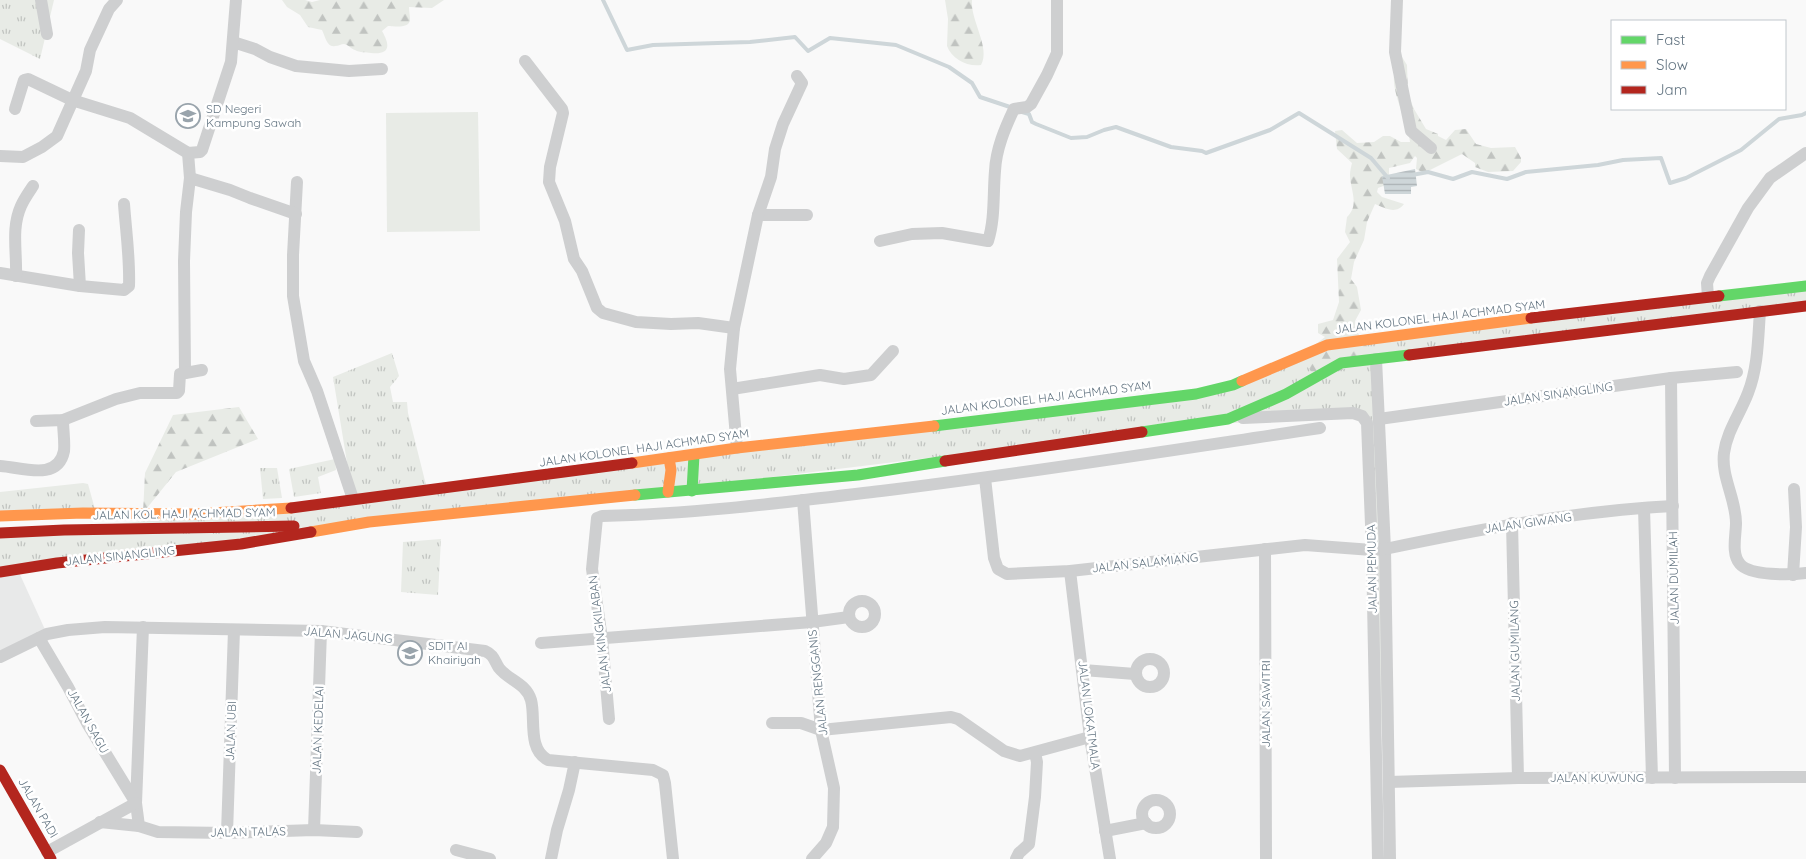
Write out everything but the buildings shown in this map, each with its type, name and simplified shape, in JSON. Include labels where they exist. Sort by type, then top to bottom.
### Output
[{"type":"main road","name":"JALAN KOLONEL HAJI ACHMAD SYAM","points":[[282,509],[737,448],[1199,394],[1241,382],[1327,345],[1806,286]]},
{"type":"main road","points":[[369,522],[587,499],[858,475],[1228,419],[1255,410],[1292,393],[1341,363],[1806,306]]},
{"type":"main road","points":[[1534,318],[1538,339]]},
{"type":"main road","points":[[692,491],[694,455]]},
{"type":"main road","points":[[668,492],[671,470],[669,458]]},
{"type":"main road","points":[[241,544],[282,509]]},
{"type":"main road","name":"JALAN KOL. HAJI ACHMAD SYAM","points":[[0,516],[194,514],[282,509]]},
{"type":"main road","name":"JALAN KOL. HAJI ACHMAD SYAM","points":[[0,533],[64,530],[262,527],[369,522]]},
{"type":"main road","name":"JALAN SINANGLING","points":[[0,572],[57,563],[241,544],[369,522]]},
{"type":"main road","points":[[240,527],[245,534],[241,544]]},
{"type":"main road","name":"JALAN PADI","points":[[0,770],[49,856]]},
{"type":"street","points":[[41,0],[48,34]]},
{"type":"street","points":[[0,156],[23,156],[42,148],[57,136],[86,70],[90,50],[109,9],[117,0]]},
{"type":"street","points":[[16,109],[24,80],[28,79],[72,100],[130,118],[188,153],[200,152],[229,70],[236,0]]},
{"type":"street","points":[[880,241],[912,234],[942,233],[988,241],[994,196],[995,170],[1005,127],[1014,109],[1027,107],[1031,104],[1057,53],[1056,0]]},
{"type":"street","points":[[1397,0],[1396,52],[1412,131],[1431,148]]},
{"type":"street","points":[[233,42],[296,66],[349,71],[382,69]]},
{"type":"street","points":[[525,61],[562,109],[563,113],[550,167],[549,182],[565,221],[574,259],[582,271],[597,308],[608,314],[636,322],[698,323],[734,328]]},
{"type":"street","points":[[737,448],[730,369],[734,328],[758,215],[771,176],[775,150],[783,124],[802,83],[798,76]]},
{"type":"street","points":[[185,373],[184,261],[186,212],[190,178],[188,153]]},
{"type":"street","points":[[1708,297],[1707,283],[1710,276],[1748,208],[1770,178],[1806,153]]},
{"type":"street","points":[[190,178],[230,190],[296,214]]},
{"type":"street","points":[[297,182],[293,296],[304,361],[317,391],[354,499]]},
{"type":"street","points":[[16,276],[14,234],[16,221],[21,206],[33,186]]},
{"type":"street","points":[[0,273],[80,286],[124,290],[129,286],[130,262],[124,204]]},
{"type":"street","points":[[758,215],[807,215]]},
{"type":"street","points":[[79,230],[80,286]]},
{"type":"street","points":[[1760,311],[1755,371],[1740,412],[1729,430],[1724,453],[1724,467],[1735,510],[1735,547],[1739,563],[1750,570],[1800,574],[1794,489]]},
{"type":"street","points":[[732,389],[820,375],[844,379],[871,375],[893,351]]},
{"type":"street","name":"JALAN PEMUDA","points":[[1376,359],[1385,549],[1390,859]]},
{"type":"street","points":[[36,421],[63,420],[116,399],[140,393],[177,393],[179,391],[179,376],[202,370]]},
{"type":"street","name":"JALAN SINANGLING","points":[[1379,419],[1671,378],[1736,372]]},
{"type":"street","name":"JALAN DUMILAH","points":[[1671,378],[1676,778]]},
{"type":"street","name":"JALAN PEMUDA","points":[[1228,419],[1353,413],[1362,416],[1367,423],[1372,550],[1378,859]]},
{"type":"street","points":[[0,466],[37,472],[45,471],[57,465],[64,451],[63,420]]},
{"type":"street","points":[[802,500],[985,478],[1320,428]]},
{"type":"street","name":"JALAN SALAMIANG","points":[[985,478],[994,558],[998,569],[1007,574],[1070,571],[1305,545],[1372,550],[1385,549]]},
{"type":"street","name":"JALAN KINGKILABAN","points":[[609,719],[602,639],[592,569],[597,518],[602,516],[647,515],[802,500]]},
{"type":"street","name":"JALAN RENGGANIS","points":[[802,500],[821,730],[834,788],[835,808],[830,836],[812,859]]},
{"type":"street","name":"JALAN GIWANG","points":[[1385,549],[1512,524],[1673,506]]},
{"type":"street","points":[[1644,508],[1652,778]]},
{"type":"street","name":"JALAN GUMILANG","points":[[1512,524],[1518,778]]},
{"type":"street","name":"JALAN SAWITRI","points":[[1265,549],[1266,859]]},
{"type":"street","name":"JALAN LOKATMALA","points":[[1070,571],[1090,737],[1110,859]]},
{"type":"street","points":[[541,643],[812,622],[849,617]]},
{"type":"street","name":"JALAN JAGUNG","points":[[0,657],[47,634],[105,626],[321,631],[475,649],[491,653],[499,668],[525,689],[530,698],[533,730],[540,753],[544,758],[548,760],[653,770],[663,775],[673,859]]},
{"type":"street","points":[[139,826],[136,803],[143,627]]},
{"type":"street","name":"JALAN UBI","points":[[227,833],[234,630]]},
{"type":"street","name":"JALAN KEDELAI","points":[[314,830],[321,631]]},
{"type":"street","name":"JALAN SAGU","points":[[39,638],[87,723],[136,803]]},
{"type":"street","points":[[1083,670],[1135,674]]},
{"type":"street","points":[[772,723],[801,723],[821,730],[951,716],[1004,751],[1020,756],[1090,737]]},
{"type":"street","points":[[1016,859],[1019,853],[1029,844],[1036,787],[1037,762],[1035,753]]},
{"type":"street","points":[[552,859],[557,830],[570,790],[575,762]]},
{"type":"street","name":"JALAN KUWUNG","points":[[1389,782],[1518,778],[1806,777]]},
{"type":"street","points":[[49,856],[100,822],[136,803]]},
{"type":"street","name":"JALAN TALAS","points":[[100,822],[139,826],[158,832],[227,833],[314,830],[358,832]]},
{"type":"street","points":[[1105,831],[1146,823]]},
{"type":"street","points":[[456,850],[490,859]]},
{"type":"shaded area","points":[[1415,169],[1417,186],[1411,187],[1411,194],[1385,194],[1382,176]]},
{"type":"shaded area","points":[[17,568],[47,634],[0,658],[0,572]]},
{"type":"green space","points":[[0,0],[54,0],[40,59],[0,39]]},
{"type":"green space","points":[[282,0],[305,0],[312,2],[320,0],[444,0],[432,8],[409,7],[410,20],[407,25],[388,26],[382,31],[387,48],[385,51],[378,53],[359,52],[344,44],[330,45],[322,30],[308,27],[300,15],[287,7]]},
{"type":"green space","points":[[945,0],[972,0],[972,8],[984,50],[981,65],[965,63],[949,51],[947,46],[948,19]]},
{"type":"green space","points":[[1402,57],[1407,65],[1408,94],[1414,109],[1426,129],[1446,140],[1455,130],[1466,129],[1476,144],[1491,148],[1515,147],[1521,162],[1513,171],[1488,172],[1475,167],[1475,163],[1462,154],[1424,173],[1416,169],[1417,158],[1415,156],[1410,163],[1389,168],[1386,185],[1378,188],[1377,192],[1382,197],[1404,204],[1394,210],[1375,204],[1367,222],[1364,240],[1354,262],[1351,279],[1357,287],[1361,310],[1355,321],[1355,329],[1376,359],[1317,378],[1299,357],[1325,337],[1318,333],[1318,324],[1333,320],[1339,302],[1337,259],[1350,242],[1345,232],[1347,217],[1351,212],[1354,202],[1350,180],[1352,163],[1337,149],[1335,131],[1342,130],[1357,143],[1374,142],[1383,136],[1390,136],[1401,142],[1410,142],[1394,83],[1394,75]]},
{"type":"green space","points":[[478,112],[480,231],[387,232],[386,113]]},
{"type":"green space","points":[[1806,286],[1806,306],[1376,359],[1390,859],[1362,416],[1196,425],[0,572],[0,534],[282,509],[353,499],[333,377],[392,353],[399,376],[390,387],[393,402],[407,402],[427,489],[1196,394],[1327,345]]},
{"type":"green space","points":[[239,407],[258,439],[176,472],[143,513],[145,473],[173,415]]},
{"type":"green space","points":[[335,459],[336,470],[318,477],[321,493],[294,497],[289,469]]},
{"type":"green space","points":[[260,468],[277,468],[282,498],[263,499]]},
{"type":"green space","points":[[88,484],[96,513],[0,516],[0,492]]},
{"type":"green space","points":[[441,539],[438,595],[401,592],[403,542]]},
{"type":"waterway","points":[[603,0],[627,50],[653,45],[750,42],[795,37],[808,51],[830,38],[896,45],[949,67],[972,83],[980,97],[1013,108]]},
{"type":"waterway","points":[[1022,112],[1029,114],[1032,122],[1071,138],[1087,137],[1116,127],[1171,147],[1206,153],[1270,130],[1299,113],[1371,158],[1388,178]]},
{"type":"waterway","points":[[1412,175],[1428,172],[1453,179],[1472,172],[1507,179],[1526,172],[1598,165],[1623,160],[1661,158],[1670,183],[1686,178],[1741,150],[1779,119],[1806,113]]},
{"type":"traffic: fast","points":[[1719,296],[1806,286]]},
{"type":"traffic: fast","points":[[1142,432],[1228,419],[1286,394],[1341,363],[1409,355]]},
{"type":"traffic: fast","points":[[934,426],[1196,394],[1242,381]]},
{"type":"traffic: fast","points":[[692,491],[694,455]]},
{"type":"traffic: fast","points":[[635,495],[858,475],[945,461]]},
{"type":"traffic: slow","points":[[1242,381],[1327,345],[1531,318]]},
{"type":"traffic: slow","points":[[632,463],[737,448],[934,426]]},
{"type":"traffic: slow","points":[[668,492],[671,470],[669,458]]},
{"type":"traffic: slow","points":[[311,532],[369,522],[635,495]]},
{"type":"traffic: slow","points":[[0,516],[83,513],[195,514],[291,508]]},
{"type":"traffic: jam","points":[[1531,318],[1719,296]]},
{"type":"traffic: jam","points":[[1409,355],[1806,306]]},
{"type":"traffic: jam","points":[[945,461],[1142,432]]},
{"type":"traffic: jam","points":[[291,508],[632,463]]},
{"type":"traffic: jam","points":[[0,533],[294,526]]},
{"type":"traffic: jam","points":[[0,572],[57,563],[241,544],[311,532]]},
{"type":"traffic: jam","points":[[0,770],[51,859]]},
{"type":"place","name":"SD Negeri Kampung Sawah","points":[[188,116]]},
{"type":"place","name":"SDIT Al Khairiyah","points":[[410,653]]}]
